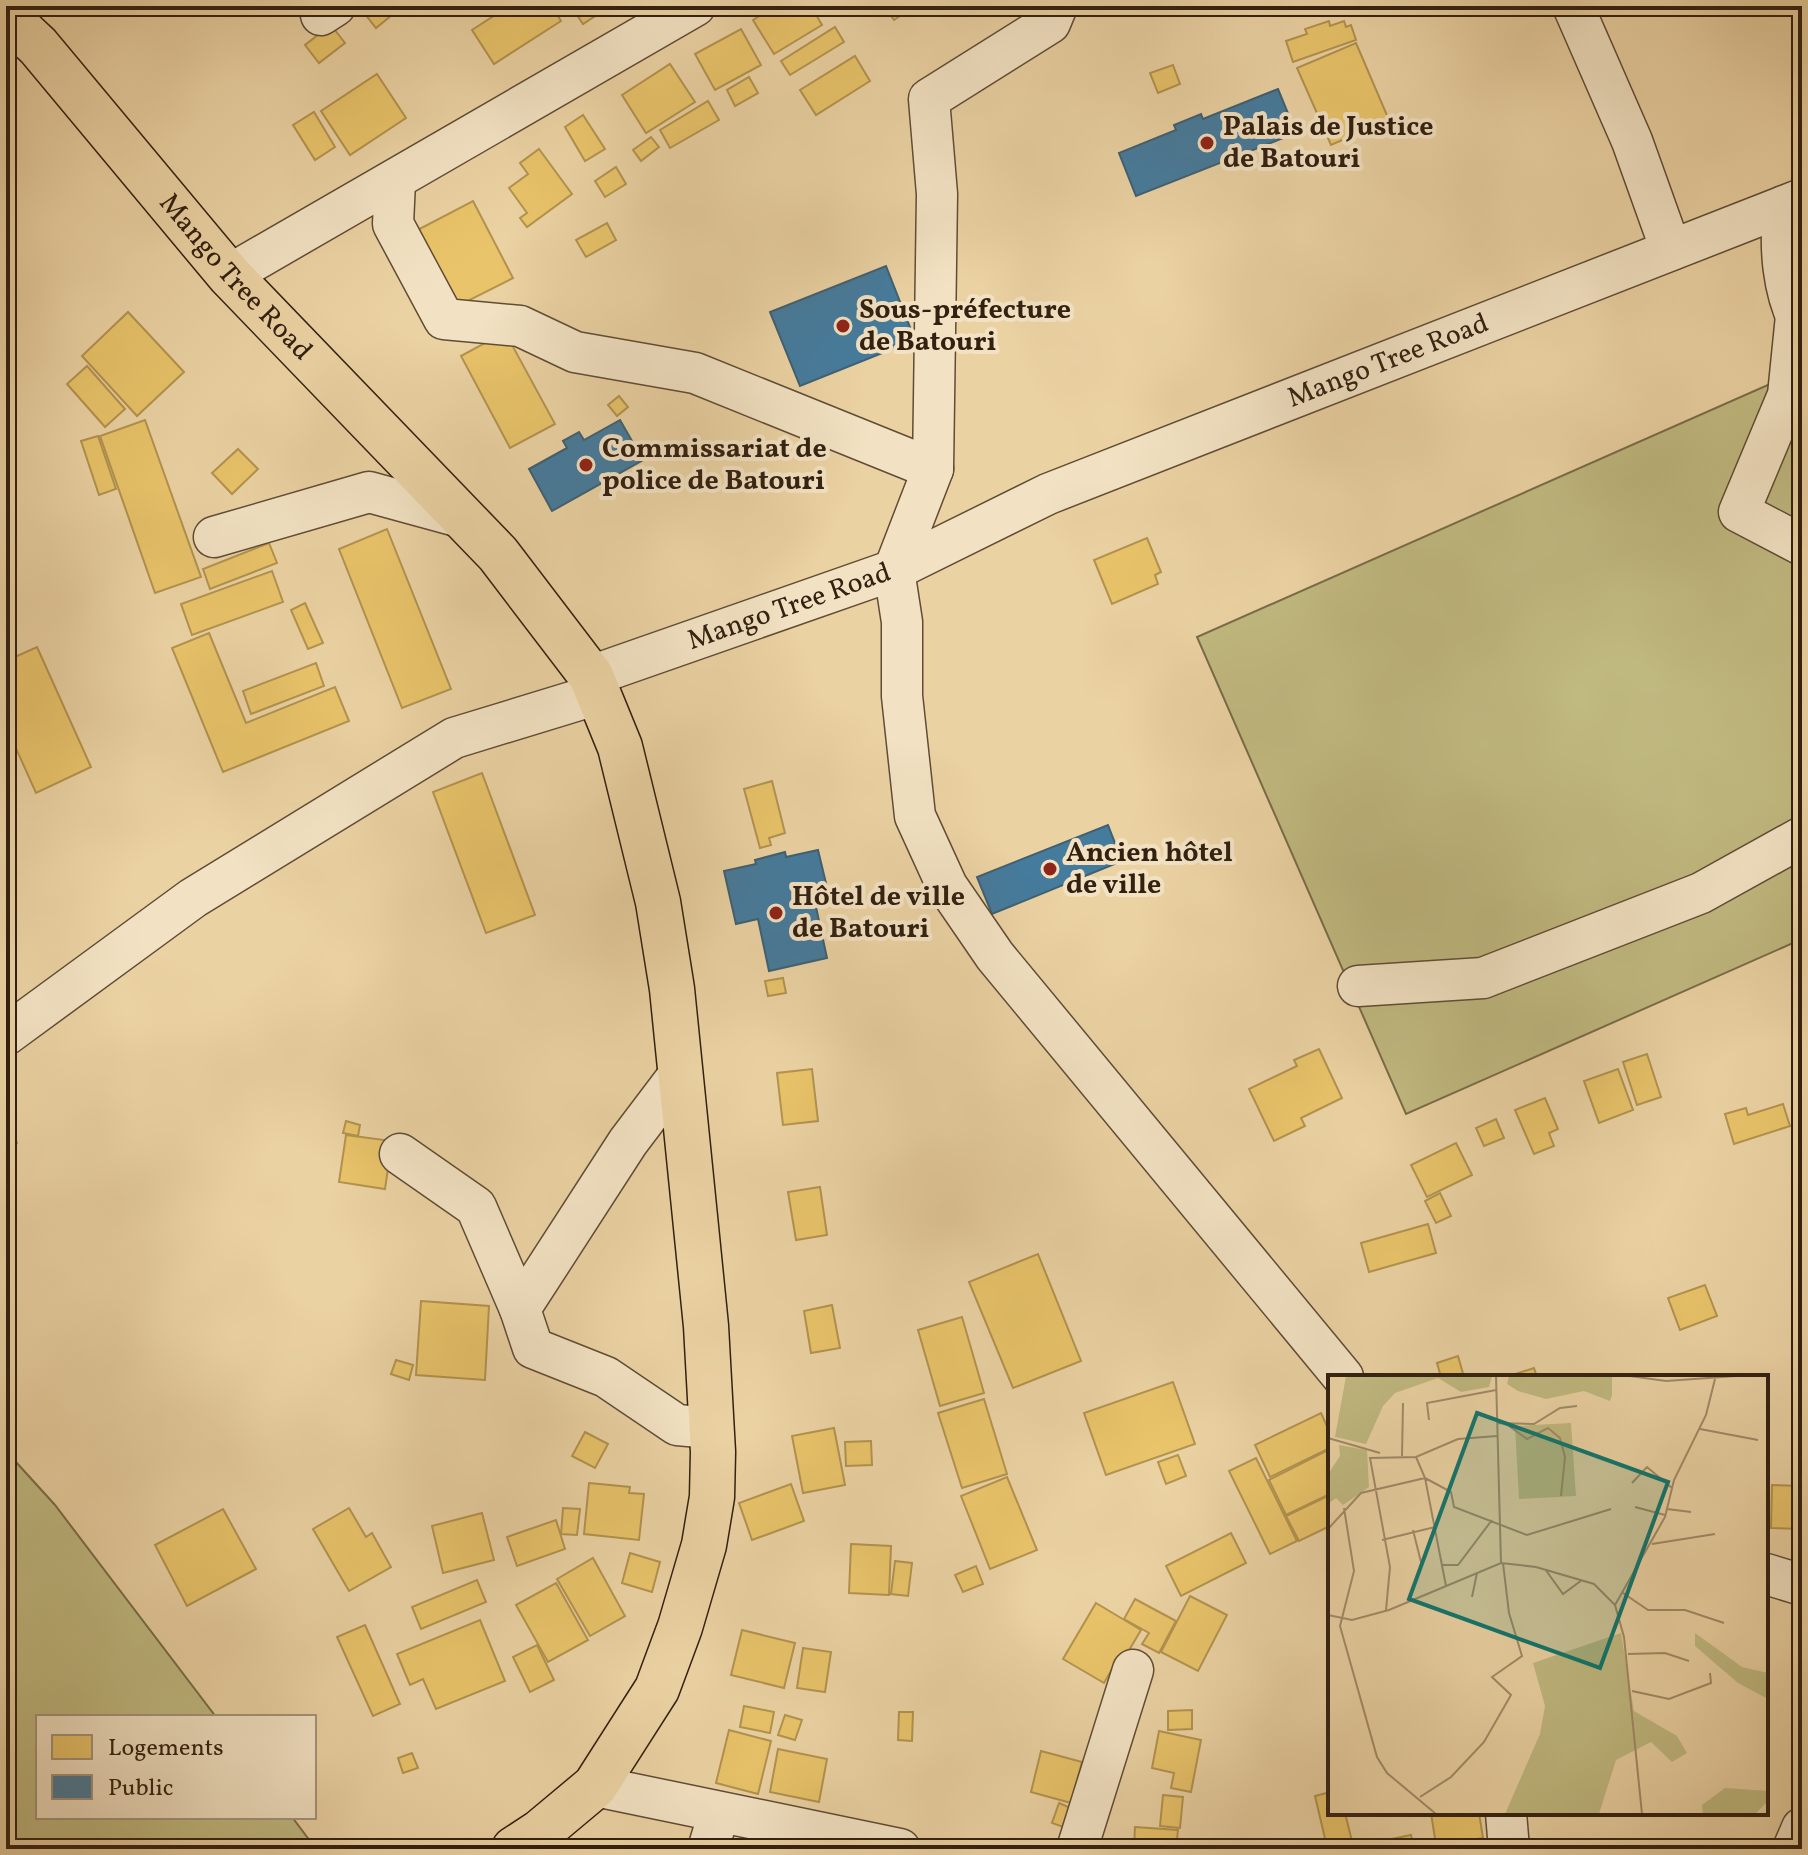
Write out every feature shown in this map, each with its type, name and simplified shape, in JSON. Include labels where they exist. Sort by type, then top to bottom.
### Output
[{"type":"main road","name":"Mango Tree Road","points":[[6,16],[38,46],[229,275],[498,554],[595,685]]},
{"type":"main road","points":[[514,1849],[540,1832],[595,1786],[657,1689],[680,1627],[704,1545],[712,1497],[712,1428],[706,1326],[672,989],[658,902],[620,747],[595,685]]},
{"type":"street","points":[[229,275],[695,6]]},
{"type":"street","points":[[1057,6],[1050,23],[929,99],[937,194],[933,469],[894,570],[902,622],[902,696],[915,816],[947,886],[995,956],[1341,1375]]},
{"type":"street","points":[[1573,6],[1632,141],[1671,250]]},
{"type":"street","points":[[395,181],[393,224],[444,319],[520,326],[575,352],[695,373],[933,469]]},
{"type":"street","points":[[1793,203],[1782,263],[1799,322],[1788,395],[1739,512],[1802,545]]},
{"type":"street","name":"Mango Tree Road","points":[[595,685],[894,570],[1048,494],[1793,203]]},
{"type":"street","points":[[214,537],[369,492],[464,518]]},
{"type":"street","points":[[6,1035],[193,898],[454,738],[595,685]]},
{"type":"street","points":[[1358,986],[1483,978],[1701,893],[1802,837]]},
{"type":"street","points":[[520,1309],[628,1142],[681,1072]]},
{"type":"street","points":[[400,1154],[476,1207],[520,1309],[533,1348],[606,1377],[677,1425],[712,1428]]},
{"type":"street","points":[[1768,1575],[1802,1585]]},
{"type":"street","points":[[1077,1849],[1133,1670]]},
{"type":"street","points":[[595,1786],[714,1831],[900,1849]]},
{"type":"street","points":[[1506,1815],[1509,1849]]},
{"type":"street","points":[[1793,1849],[1802,1828]]},
{"type":"shaded area","points":[[1802,370],[1802,939],[1406,1114],[1197,637]]},
{"type":"shaded area","points":[[6,1451],[55,1505],[214,1715],[36,1715],[36,1819],[294,1819],[316,1849],[6,1849]]},
{"type":"building: Logements","points":[[365,6],[403,6],[376,28],[361,9]]},
{"type":"building: Logements","points":[[509,6],[552,6],[561,21],[494,64],[472,30]]},
{"type":"building: Logements","points":[[571,6],[624,6],[613,13],[609,7],[583,24]]},
{"type":"building: Logements","points":[[775,6],[811,6],[822,25],[774,54],[753,20]]},
{"type":"building: Logements","points":[[884,6],[915,6],[894,20]]},
{"type":"building: Logements","points":[[1329,21],[1330,26],[1344,21],[1346,27],[1351,25],[1356,40],[1293,62],[1286,41],[1307,34],[1305,29]]},
{"type":"building: Logements","points":[[331,25],[345,43],[319,63],[305,45]]},
{"type":"building: Logements","points":[[835,27],[844,42],[790,75],[781,61]]},
{"type":"building: Logements","points":[[741,29],[761,65],[715,90],[695,54]]},
{"type":"building: Logements","points":[[1356,43],[1389,120],[1331,145],[1297,68]]},
{"type":"building: Logements","points":[[855,56],[870,81],[816,115],[800,90]]},
{"type":"building: Logements","points":[[670,64],[695,102],[646,133],[622,95]]},
{"type":"building: Logements","points":[[1173,65],[1180,84],[1158,93],[1150,73]]},
{"type":"building: Logements","points":[[377,74],[406,118],[350,155],[321,111]]},
{"type":"building: Logements","points":[[749,77],[758,93],[735,106],[727,90]]},
{"type":"building: Logements","points":[[708,101],[719,120],[670,148],[660,130]]},
{"type":"building: Logements","points":[[314,112],[335,147],[315,160],[293,125]]},
{"type":"building: Logements","points":[[583,115],[605,149],[585,161],[565,127]]},
{"type":"building: Logements","points":[[651,137],[659,147],[641,161],[633,150]]},
{"type":"building: Logements","points":[[539,149],[572,194],[527,227],[520,218],[527,213],[509,188],[528,174],[520,163]]},
{"type":"building: Logements","points":[[616,167],[626,184],[605,197],[595,181]]},
{"type":"building: Logements","points":[[473,201],[513,278],[446,312],[406,236]]},
{"type":"building: Logements","points":[[607,223],[616,240],[586,257],[576,240]]},
{"type":"building: Logements","points":[[128,312],[184,372],[137,416],[82,356]]},
{"type":"building: Logements","points":[[505,332],[555,424],[510,448],[461,356]]},
{"type":"building: Logements","points":[[87,366],[125,409],[105,427],[67,384]]},
{"type":"building: Logements","points":[[619,396],[628,407],[617,416],[608,405]]},
{"type":"building: Logements","points":[[145,420],[201,577],[155,593],[100,436]]},
{"type":"building: Logements","points":[[98,436],[116,489],[99,495],[81,441]]},
{"type":"building: Logements","points":[[238,449],[258,469],[232,494],[212,473]]},
{"type":"building: Logements","points":[[387,529],[451,689],[402,708],[339,549]]},
{"type":"building: Logements","points":[[1147,538],[1161,572],[1155,575],[1158,584],[1112,604],[1094,560]]},
{"type":"building: Logements","points":[[269,543],[277,563],[210,589],[203,569]]},
{"type":"building: Logements","points":[[272,571],[283,602],[192,635],[181,604]]},
{"type":"building: Logements","points":[[305,603],[323,643],[308,649],[291,610]]},
{"type":"building: Logements","points":[[209,633],[246,723],[335,687],[349,721],[223,772],[172,648]]},
{"type":"building: Logements","points":[[37,647],[91,767],[36,793],[6,726],[6,661]]},
{"type":"building: Logements","points":[[316,663],[324,686],[251,714],[243,691]]},
{"type":"building: Logements","points":[[482,773],[535,915],[486,933],[433,792]]},
{"type":"building: Logements","points":[[772,781],[785,833],[769,838],[771,845],[760,848],[744,789]]},
{"type":"building: Logements","points":[[783,978],[786,993],[768,996],[765,981]]},
{"type":"building: Logements","points":[[1319,1049],[1342,1098],[1301,1118],[1305,1126],[1274,1141],[1249,1089],[1297,1066],[1294,1060]]},
{"type":"building: Logements","points":[[1647,1054],[1661,1097],[1637,1105],[1623,1062]]},
{"type":"building: Logements","points":[[812,1069],[818,1121],[783,1125],[777,1073]]},
{"type":"building: Logements","points":[[1618,1069],[1633,1110],[1599,1123],[1584,1081]]},
{"type":"building: Logements","points":[[1545,1098],[1558,1129],[1549,1133],[1554,1146],[1534,1154],[1515,1110]]},
{"type":"building: Logements","points":[[1783,1104],[1790,1126],[1734,1144],[1725,1114],[1746,1108],[1748,1115]]},
{"type":"building: Logements","points":[[6,1118],[17,1143],[6,1148]]},
{"type":"building: Logements","points":[[1496,1119],[1504,1138],[1484,1146],[1476,1128]]},
{"type":"building: Logements","points":[[346,1121],[360,1125],[358,1136],[343,1133]]},
{"type":"building: Logements","points":[[346,1135],[392,1141],[385,1189],[339,1182]]},
{"type":"building: Logements","points":[[1456,1143],[1472,1175],[1427,1197],[1411,1165]]},
{"type":"building: Logements","points":[[6,1163],[15,1184],[6,1188]]},
{"type":"building: Logements","points":[[820,1187],[827,1235],[796,1240],[788,1192]]},
{"type":"building: Logements","points":[[1440,1193],[1451,1216],[1436,1223],[1425,1201]]},
{"type":"building: Logements","points":[[1428,1224],[1436,1253],[1369,1272],[1361,1243]]},
{"type":"building: Logements","points":[[1038,1254],[1081,1361],[1013,1388],[969,1282]]},
{"type":"building: Logements","points":[[1705,1285],[1717,1316],[1680,1330],[1668,1298]]},
{"type":"building: Logements","points":[[421,1301],[489,1306],[485,1380],[416,1375]]},
{"type":"building: Logements","points":[[832,1305],[840,1348],[811,1353],[804,1311]]},
{"type":"building: Logements","points":[[962,1317],[984,1393],[940,1406],[918,1330]]},
{"type":"building: Logements","points":[[1458,1356],[1463,1375],[1440,1375],[1437,1363]]},
{"type":"building: Logements","points":[[396,1360],[413,1365],[409,1380],[391,1374]]},
{"type":"building: Logements","points":[[1534,1368],[1536,1375],[1512,1375]]},
{"type":"building: Logements","points":[[1173,1382],[1195,1444],[1106,1475],[1084,1413]]},
{"type":"building: Logements","points":[[984,1399],[1007,1474],[962,1488],[938,1413]]},
{"type":"building: Logements","points":[[1321,1413],[1328,1429],[1328,1449],[1270,1477],[1255,1445]]},
{"type":"building: Logements","points":[[834,1428],[845,1485],[803,1493],[792,1436]]},
{"type":"building: Logements","points":[[585,1432],[608,1444],[595,1468],[572,1456]]},
{"type":"building: Logements","points":[[871,1441],[872,1465],[846,1466],[845,1442]]},
{"type":"building: Logements","points":[[1328,1450],[1328,1495],[1286,1515],[1269,1480]]},
{"type":"building: Logements","points":[[1178,1455],[1186,1476],[1166,1484],[1158,1462]]},
{"type":"building: Logements","points":[[1256,1458],[1297,1541],[1270,1554],[1229,1471]]},
{"type":"building: Logements","points":[[1007,1477],[1037,1550],[990,1569],[961,1496]]},
{"type":"building: Logements","points":[[589,1483],[630,1487],[629,1493],[644,1494],[639,1540],[584,1534]]},
{"type":"building: Logements","points":[[791,1484],[804,1521],[752,1540],[739,1503]]},
{"type":"building: Logements","points":[[1772,1485],[1802,1486],[1802,1529],[1771,1528]]},
{"type":"building: Logements","points":[[1328,1496],[1328,1527],[1299,1541],[1286,1516]]},
{"type":"building: Logements","points":[[349,1508],[366,1537],[372,1533],[391,1567],[349,1591],[313,1529]]},
{"type":"building: Logements","points":[[563,1508],[580,1509],[577,1535],[561,1534]]},
{"type":"building: Logements","points":[[223,1509],[256,1569],[187,1606],[155,1545]]},
{"type":"building: Logements","points":[[482,1513],[494,1560],[443,1573],[432,1526]]},
{"type":"building: Logements","points":[[556,1520],[565,1549],[517,1566],[507,1537]]},
{"type":"building: Logements","points":[[1231,1533],[1246,1563],[1181,1596],[1166,1566]]},
{"type":"building: Logements","points":[[851,1544],[891,1546],[889,1595],[849,1593]]},
{"type":"building: Logements","points":[[630,1553],[660,1562],[652,1592],[622,1583]]},
{"type":"building: Logements","points":[[593,1558],[625,1616],[590,1636],[557,1579]]},
{"type":"building: Logements","points":[[895,1561],[912,1563],[908,1596],[891,1594]]},
{"type":"building: Logements","points":[[976,1566],[983,1584],[963,1592],[955,1575]]},
{"type":"building: Logements","points":[[477,1580],[486,1602],[421,1629],[412,1607]]},
{"type":"building: Logements","points":[[556,1583],[588,1640],[548,1662],[516,1605]]},
{"type":"building: Logements","points":[[1190,1596],[1227,1615],[1198,1671],[1161,1652]]},
{"type":"building: Logements","points":[[1135,1599],[1176,1621],[1159,1653],[1142,1644],[1149,1633],[1124,1619]]},
{"type":"building: Logements","points":[[1096,1603],[1141,1630],[1122,1662],[1118,1659],[1104,1683],[1063,1659]]},
{"type":"building: Logements","points":[[480,1620],[505,1681],[436,1709],[423,1679],[410,1685],[397,1654]]},
{"type":"building: Logements","points":[[365,1625],[400,1704],[373,1716],[337,1637]]},
{"type":"building: Logements","points":[[742,1630],[795,1643],[784,1688],[731,1675]]},
{"type":"building: Logements","points":[[537,1645],[554,1680],[530,1692],[513,1657]]},
{"type":"building: Logements","points":[[803,1648],[831,1652],[825,1692],[797,1688]]},
{"type":"building: Logements","points":[[744,1706],[774,1712],[770,1733],[740,1727]]},
{"type":"building: Logements","points":[[1192,1710],[1192,1729],[1168,1730],[1168,1711]]},
{"type":"building: Logements","points":[[899,1712],[913,1712],[912,1741],[898,1740]]},
{"type":"building: Logements","points":[[785,1715],[802,1720],[795,1740],[778,1735]]},
{"type":"building: Logements","points":[[729,1730],[771,1741],[758,1794],[716,1783]]},
{"type":"building: Logements","points":[[1159,1731],[1201,1740],[1191,1792],[1171,1788],[1174,1773],[1152,1768]]},
{"type":"building: Logements","points":[[778,1749],[827,1759],[819,1802],[770,1792]]},
{"type":"building: Logements","points":[[1041,1751],[1082,1762],[1071,1803],[1031,1792]]},
{"type":"building: Logements","points":[[412,1753],[418,1768],[403,1773],[398,1758]]},
{"type":"building: Logements","points":[[1328,1793],[1328,1815],[1346,1815],[1352,1841],[1327,1847],[1315,1796]]},
{"type":"building: Logements","points":[[1163,1795],[1183,1797],[1180,1828],[1160,1826]]},
{"type":"building: Logements","points":[[1059,1803],[1073,1809],[1066,1828],[1052,1823]]},
{"type":"building: Logements","points":[[1431,1815],[1479,1815],[1483,1838],[1436,1845]]},
{"type":"building: Logements","points":[[1135,1827],[1178,1830],[1176,1849],[1134,1849]]},
{"type":"building: Logements","points":[[1411,1835],[1414,1849],[1384,1849],[1382,1841]]},
{"type":"building: Logements","points":[[1189,1841],[1241,1848],[1241,1849],[1188,1849]]},
{"type":"building: Public","name":"Palais de Justice de Batouri","points":[[1278,89],[1296,133],[1136,196],[1119,153],[1176,130],[1174,125],[1201,114],[1203,119]]},
{"type":"building: Public","name":"Sous-préfecture de Batouri","points":[[886,266],[915,340],[800,386],[770,312]]},
{"type":"building: Public","name":"Commissariat de police de Batouri","points":[[620,420],[643,460],[552,511],[529,469],[567,448],[563,441],[579,432],[584,440]]},
{"type":"building: Public","name":"Ancien hôtel de ville","points":[[1108,825],[1122,861],[992,914],[977,877]]},
{"type":"building: Public","name":"Hôtel de ville de Batouri","points":[[818,850],[831,904],[816,907],[827,958],[769,971],[758,919],[736,924],[724,871],[756,864],[755,860],[785,852],[786,857]]},
{"type":"place","name":"Palais de Justice de Batouri","points":[[1207,143]]},
{"type":"place","name":"Sous-préfecture de Batouri","points":[[843,326]]},
{"type":"place","name":"Commissariat de police de Batouri","points":[[586,465]]},
{"type":"place","name":"Ancien hôtel de ville","points":[[1050,869]]},
{"type":"place","name":"Hôtel de ville de Batouri","points":[[776,913]]}]
